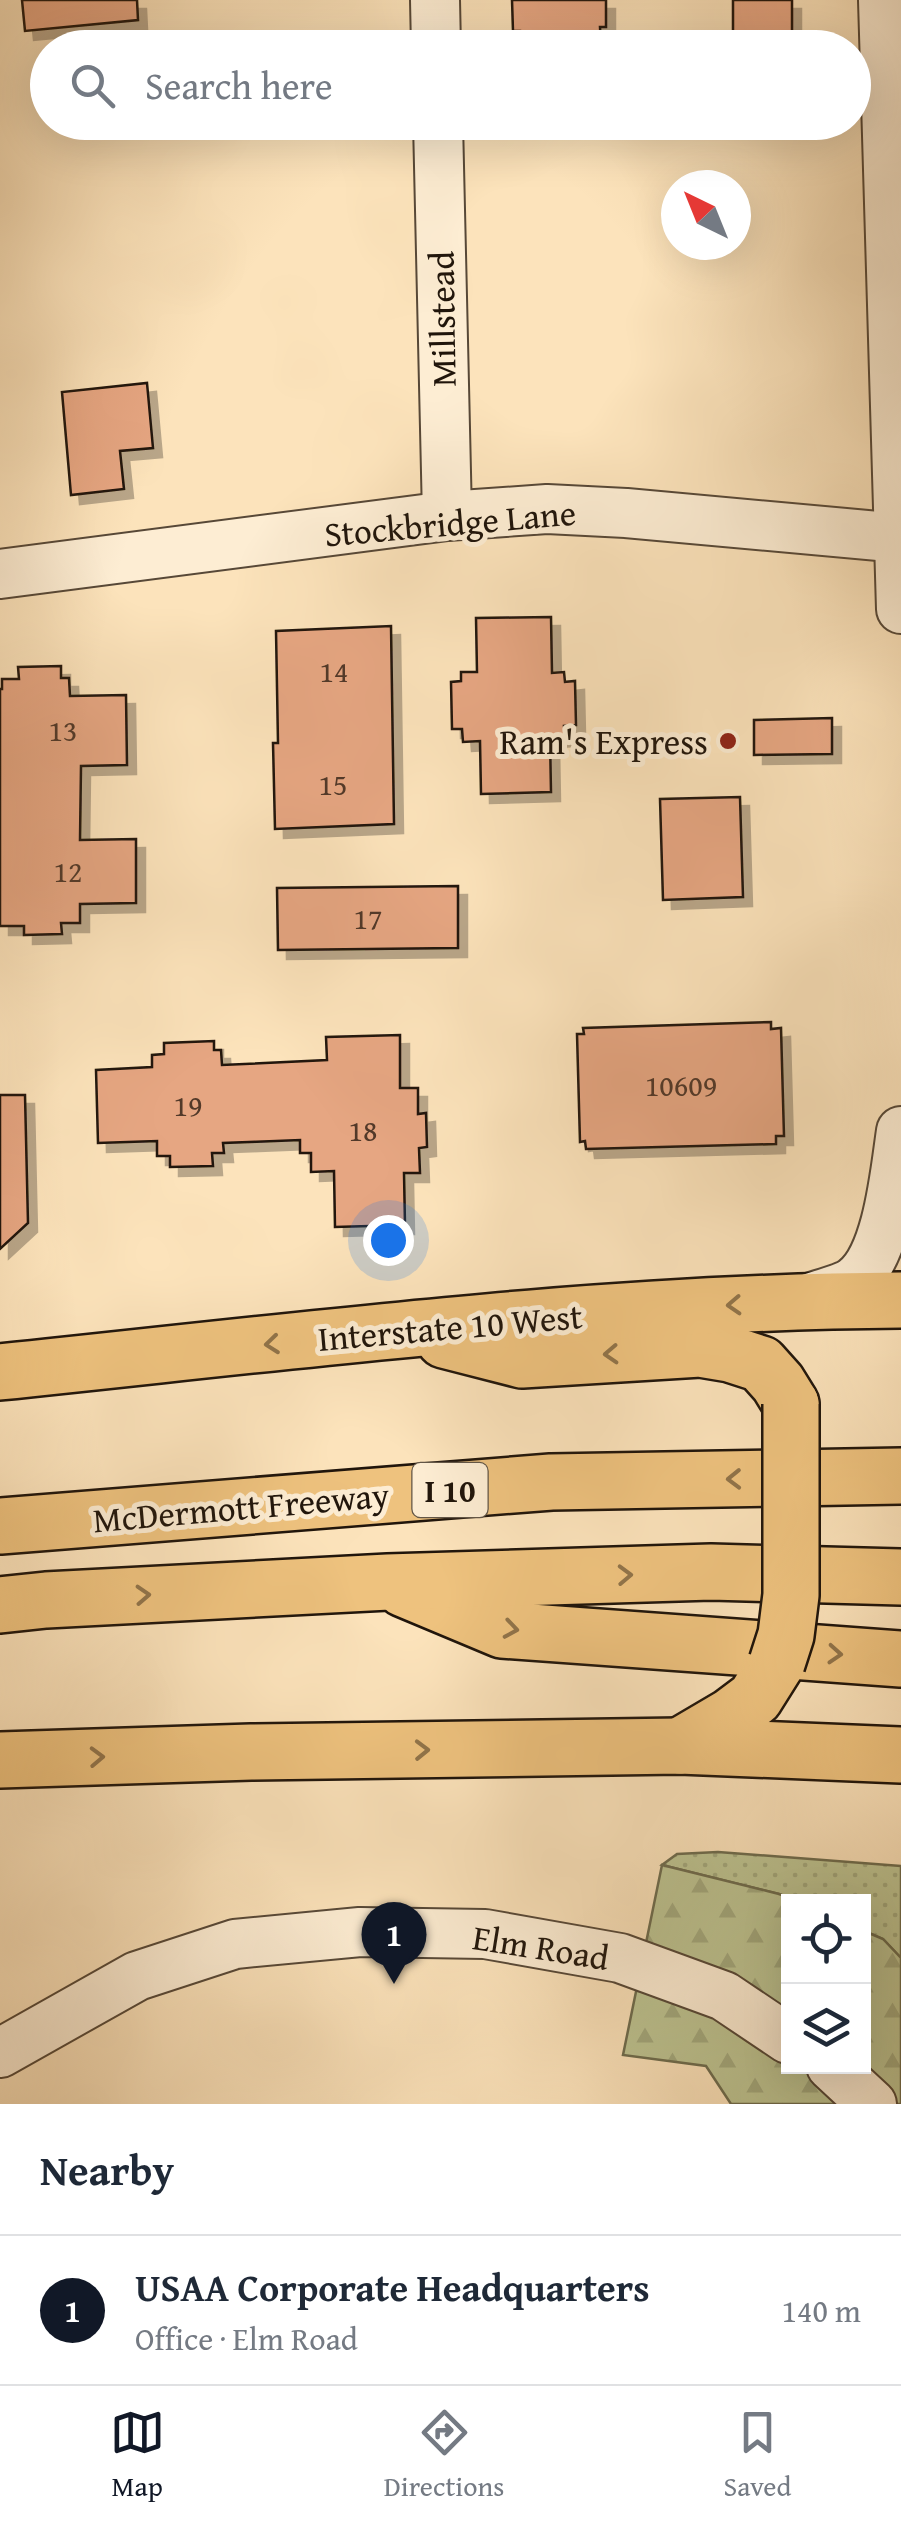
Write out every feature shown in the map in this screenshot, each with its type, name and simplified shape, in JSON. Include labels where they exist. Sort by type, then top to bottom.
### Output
[{"type":"main road","name":"Interstate 10 West","points":[[0,1372],[580,1314],[799,1301],[901,1300]]},
{"type":"main road","points":[[404,1330],[522,1360],[700,1349],[730,1354],[761,1364],[792,1404],[792,1595],[777,1663],[756,1698],[680,1746]]},
{"type":"main road","name":"McDermott Freeway","points":[[0,1526],[550,1482],[901,1476]]},
{"type":"main road","points":[[0,1605],[388,1582],[711,1572],[901,1577]]},
{"type":"main road","points":[[388,1582],[502,1630],[901,1659]]},
{"type":"main road","points":[[0,1760],[680,1746],[901,1755]]},
{"type":"street","points":[[435,0],[436,30]]},
{"type":"street","points":[[883,0],[901,609]]},
{"type":"street","name":"Millstead","points":[[438,140],[447,516]]},
{"type":"street","name":"Stockbridge Lane","points":[[0,574],[447,516],[547,508],[900,538]]},
{"type":"street","points":[[799,1301],[854,1282],[874,1256],[885,1227],[901,1131]]},
{"type":"street","name":"Elm Road","points":[[0,2052],[137,1976],[235,1944],[360,1932],[485,1934],[620,1958],[724,1996],[781,2034]]},
{"type":"street","points":[[840,2074],[872,2104]]},
{"type":"green space","points":[[718,1852],[901,1866],[901,1958],[883,1939],[871,1934],[871,1894],[781,1895],[662,1865],[677,1854]]},
{"type":"green space","points":[[662,1865],[781,1895],[781,2074],[871,2074],[871,1934],[883,1939],[901,1958],[901,2104],[731,2104],[706,2066],[623,2055]]},
{"type":"building","points":[[22,0],[137,0],[138,20],[25,31]]},
{"type":"building","points":[[512,0],[606,0],[606,27],[600,30],[513,30]]},
{"type":"building","points":[[733,0],[792,0],[792,30],[733,30]]},
{"type":"building","points":[[147,383],[153,448],[120,451],[124,489],[71,495],[62,392]]},
{"type":"building","points":[[551,617],[552,673],[564,672],[565,682],[575,681],[576,725],[564,726],[565,737],[550,738],[551,792],[481,794],[480,741],[463,742],[462,729],[452,729],[451,682],[461,681],[461,672],[477,672],[476,618]]},
{"type":"building","points":[[391,626],[394,824],[275,829],[276,631]]},
{"type":"building","points":[[61,666],[61,678],[69,678],[70,696],[126,695],[127,765],[81,766],[80,840],[136,839],[136,903],[80,904],[80,923],[61,923],[62,934],[24,935],[24,926],[0,926],[0,689],[2,679],[19,679],[18,667]]},
{"type":"building","points":[[832,718],[832,754],[754,755],[754,720]]},
{"type":"building","points":[[740,797],[743,897],[663,900],[660,799]]},
{"type":"building","points":[[458,886],[458,948],[278,950],[277,888]]},
{"type":"building","points":[[771,1022],[771,1029],[781,1028],[784,1136],[776,1136],[776,1144],[586,1149],[585,1141],[580,1142],[577,1034],[584,1034],[583,1028]]},
{"type":"building","points":[[400,1035],[400,1088],[418,1088],[418,1114],[426,1113],[427,1147],[419,1148],[420,1173],[404,1173],[405,1225],[335,1227],[334,1171],[311,1172],[311,1153],[300,1153],[300,1140],[223,1143],[224,1153],[212,1153],[213,1166],[170,1167],[170,1156],[157,1156],[157,1141],[98,1143],[96,1070],[152,1067],[152,1055],[164,1054],[164,1043],[214,1041],[214,1050],[221,1050],[222,1065],[327,1060],[326,1037]]},
{"type":"building","points":[[0,1095],[25,1095],[28,1223],[0,1249]]},
{"type":"place","name":"Ram's Express","points":[[728,741]]},
{"type":"place","name":"USAA Corporate Headquarters","points":[[394,1984]]}]
